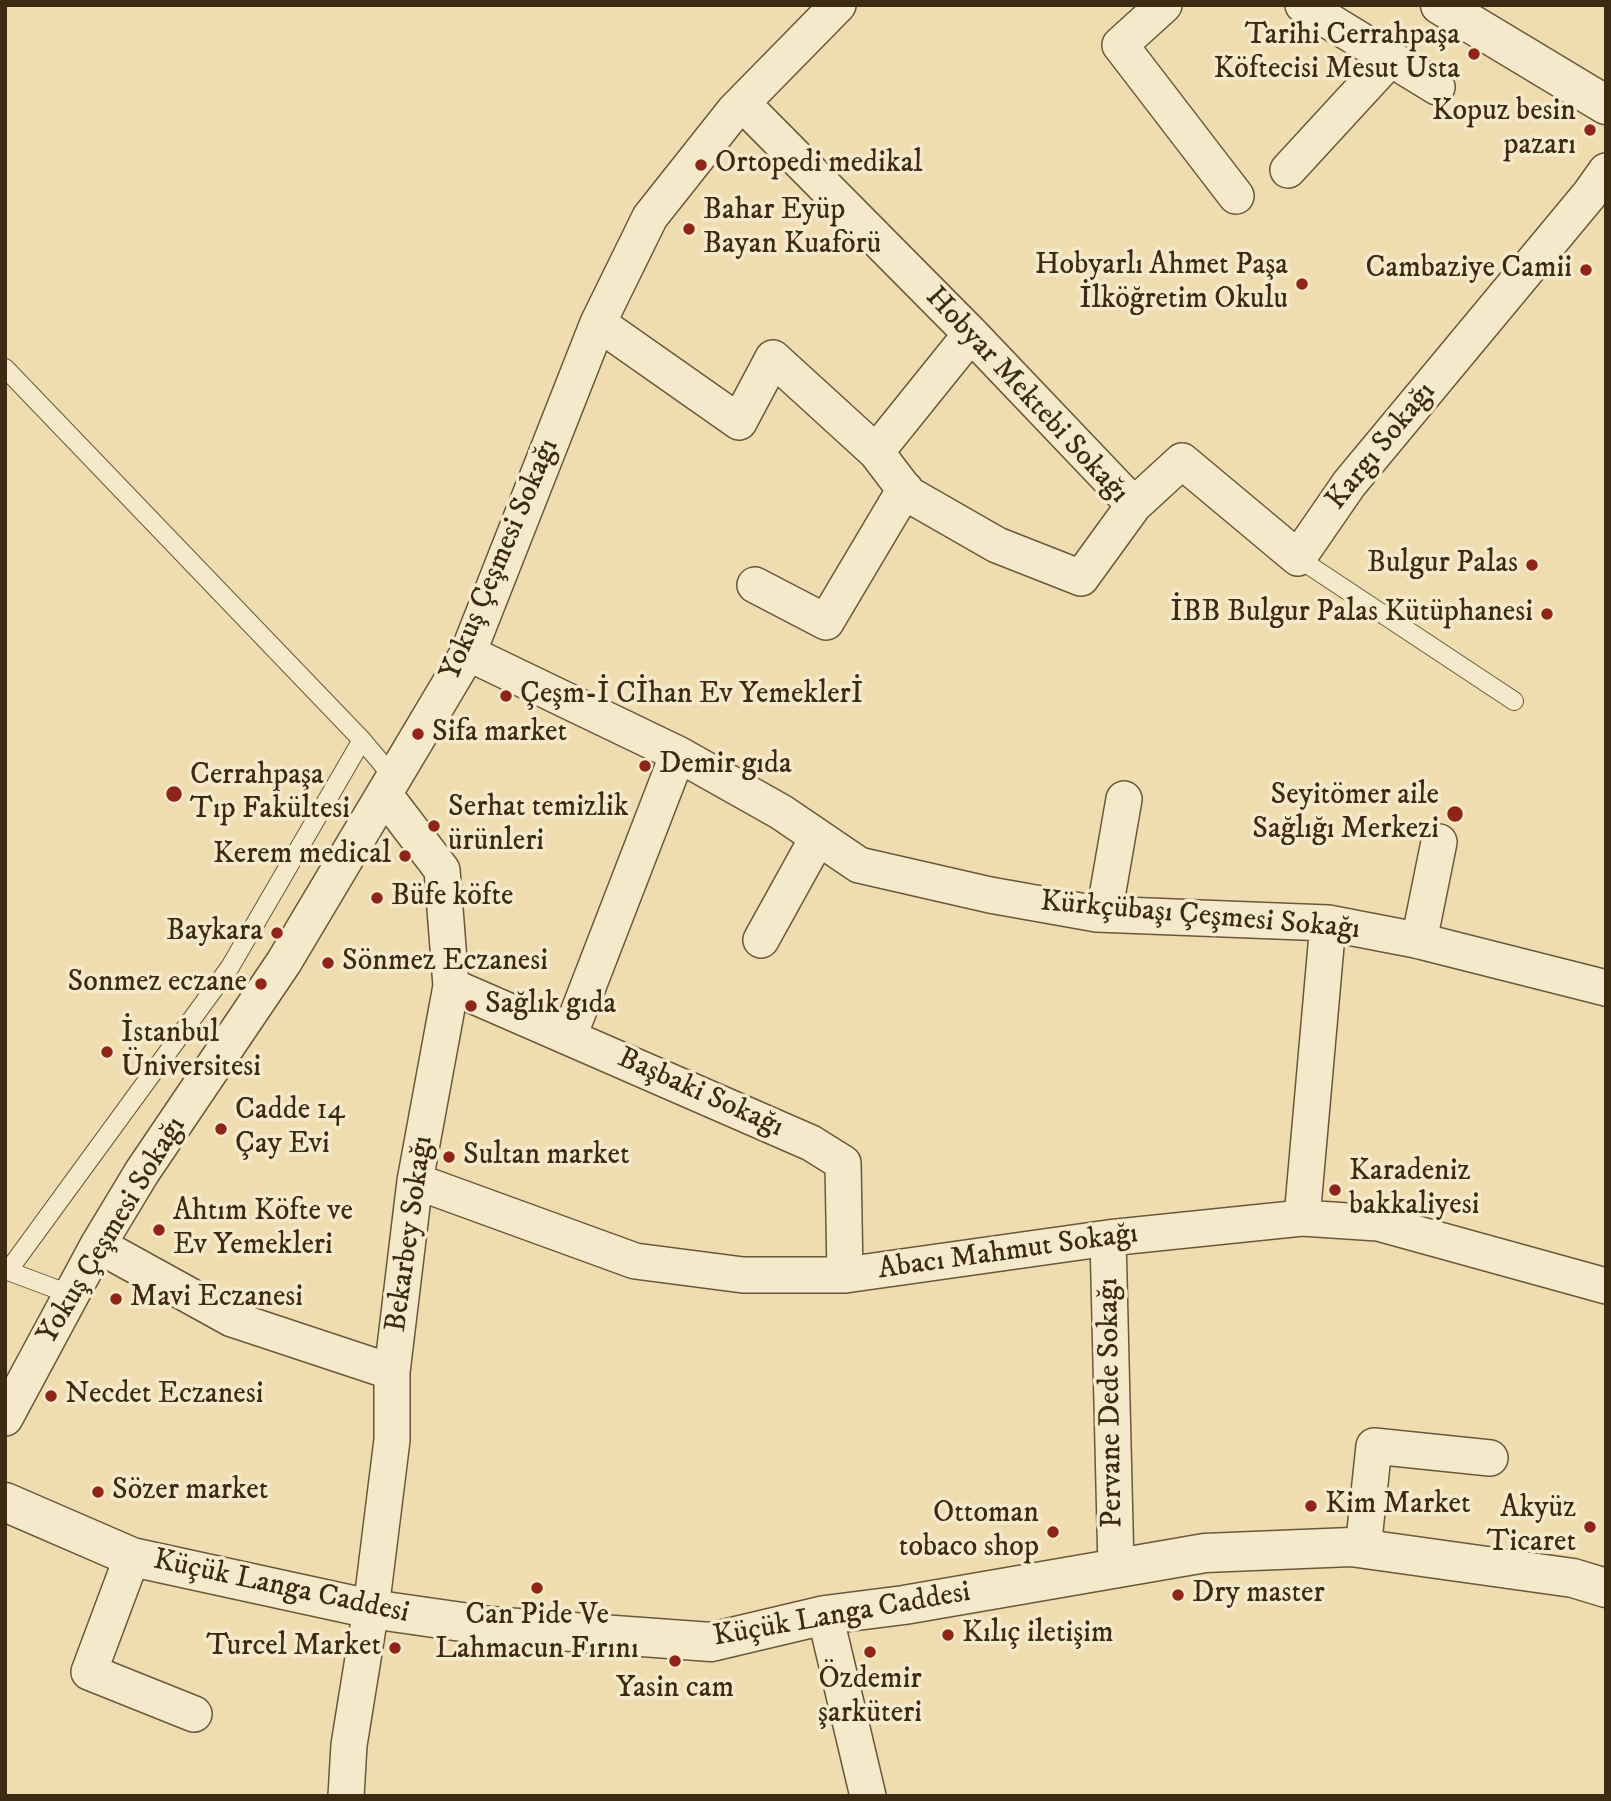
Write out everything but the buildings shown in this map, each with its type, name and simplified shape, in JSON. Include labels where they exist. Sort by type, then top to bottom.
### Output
[{"type":"street","name":"Yokuş Çeşmesi Sokağı","points":[[5,1418],[98,1245],[142,1172],[284,962],[468,653],[598,323],[650,218],[742,103],[838,5]]},
{"type":"street","points":[[1164,5],[1120,45],[1236,197]]},
{"type":"street","points":[[1303,5],[1437,87]]},
{"type":"street","points":[[1440,5],[1606,105]]},
{"type":"street","points":[[1288,170],[1391,58]]},
{"type":"street","name":"Hobyar Mektebi Sokağı","points":[[598,323],[739,422],[773,358],[876,452],[908,494],[997,545],[1081,578],[1134,505],[971,334],[742,103]]},
{"type":"street","name":"Kargı Sokağı","points":[[1297,558],[1349,484],[1606,171]]},
{"type":"street","points":[[876,452],[971,334]]},
{"type":"street","points":[[1134,505],[1182,461],[1297,558]]},
{"type":"street","points":[[755,585],[826,622],[905,489]]},
{"type":"street","name":"Kürkçübaşı Çeşmesi Sokağı","points":[[468,653],[678,754],[781,812],[859,865],[990,895],[1104,914],[1328,923],[1419,941],[1606,988]]},
{"type":"street","points":[[569,1036],[678,754]]},
{"type":"street","name":"Bekarbey Sokağı","points":[[346,1796],[349,1745],[371,1609],[392,1440],[392,1372],[415,1181],[451,986],[442,870],[389,786]]},
{"type":"street","points":[[1104,914],[1124,799]]},
{"type":"street","points":[[761,940],[818,837]]},
{"type":"street","points":[[1419,941],[1439,842]]},
{"type":"street","points":[[1302,1218],[1328,923]]},
{"type":"street","name":"Başbaki Sokağı","points":[[451,986],[811,1143],[843,1163],[845,1275]]},
{"type":"street","name":"Abacı Mahmut Sokağı","points":[[415,1181],[635,1261],[743,1275],[845,1275],[1108,1238],[1302,1218],[1378,1223],[1606,1286]]},
{"type":"street","name":"Pervane Dede Sokağı","points":[[1108,1238],[1116,1568]]},
{"type":"street","points":[[98,1245],[232,1319],[392,1372]]},
{"type":"street","points":[[1363,1549],[1374,1446],[1490,1458]]},
{"type":"street","name":"Küçük Langa Caddesi","points":[[5,1502],[132,1557],[371,1609],[490,1626],[711,1642],[825,1615],[904,1605],[1205,1553],[1351,1547],[1573,1578],[1606,1588]]},
{"type":"street","points":[[132,1557],[89,1672],[194,1714]]},
{"type":"street","points":[[825,1615],[868,1796]]},
{"type":"lane","points":[[5,368],[362,740],[389,786]]},
{"type":"lane","points":[[1297,558],[1514,701]]},
{"type":"lane","points":[[72,1295],[7,1269],[230,967],[362,740]]},
{"type":"place","name":"Tarihi Cerrahpaşa Köftecisi Mesut Usta","points":[[1474,54]]},
{"type":"place","name":"Kopuz besin pazarı","points":[[1590,130]]},
{"type":"place","name":"Ortopedi medikal","points":[[701,165]]},
{"type":"place","name":"Bahar Eyüp Bayan Kuaförü","points":[[689,229]]},
{"type":"place","name":"Cambaziye Camii","points":[[1586,270]]},
{"type":"place","name":"Hobyarlı Ahmet Paşa İlköğretim Okulu","points":[[1302,284]]},
{"type":"place","name":"Bulgur Palas","points":[[1532,565]]},
{"type":"place","name":"İBB Bulgur Palas Kütüphanesi","points":[[1547,614]]},
{"type":"place","name":"Çeşm-İ Cİhan Ev Yemeklerİ","points":[[506,696]]},
{"type":"place","name":"Sifa market","points":[[418,734]]},
{"type":"place","name":"Demir gıda","points":[[645,766]]},
{"type":"place","name":"Cerrahpaşa Tıp Fakültesi","points":[[174,794]]},
{"type":"place","name":"Seyitömer aile Sağlığı Merkezi","points":[[1455,814]]},
{"type":"place","name":"Serhat temizlik ürünleri","points":[[434,826]]},
{"type":"place","name":"Kerem medical","points":[[405,856]]},
{"type":"place","name":"Büfe köfte","points":[[377,898]]},
{"type":"place","name":"Baykara","points":[[277,933]]},
{"type":"place","name":"Sönmez Eczanesi","points":[[328,963]]},
{"type":"place","name":"Sonmez eczane","points":[[261,984]]},
{"type":"place","name":"Sağlık gıda","points":[[471,1006]]},
{"type":"place","name":"İstanbul Üniversitesi","points":[[107,1052]]},
{"type":"place","name":"Cadde 14 Çay Evi","points":[[221,1129]]},
{"type":"place","name":"Sultan market","points":[[449,1157]]},
{"type":"place","name":"Karadeniz bakkaliyesi","points":[[1335,1190]]},
{"type":"place","name":"Ahtım Köfte ve Ev Yemekleri","points":[[159,1230]]},
{"type":"place","name":"Mavi Eczanesi","points":[[116,1299]]},
{"type":"place","name":"Necdet Eczanesi","points":[[51,1396]]},
{"type":"place","name":"Sözer market","points":[[98,1492]]},
{"type":"place","name":"Kim Market","points":[[1311,1506]]},
{"type":"place","name":"Akyüz Ticaret","points":[[1590,1527]]},
{"type":"place","name":"Ottoman tobaco shop","points":[[1053,1532]]},
{"type":"place","name":"Can Pide Ve Lahmacun Fırını","points":[[537,1588]]},
{"type":"place","name":"Dry master","points":[[1178,1595]]},
{"type":"place","name":"Kılıç iletişim","points":[[948,1635]]},
{"type":"place","name":"Turcel Market","points":[[395,1648]]},
{"type":"place","name":"Özdemir şarküteri","points":[[870,1652]]},
{"type":"place","name":"Yasin cam","points":[[675,1661]]}]
